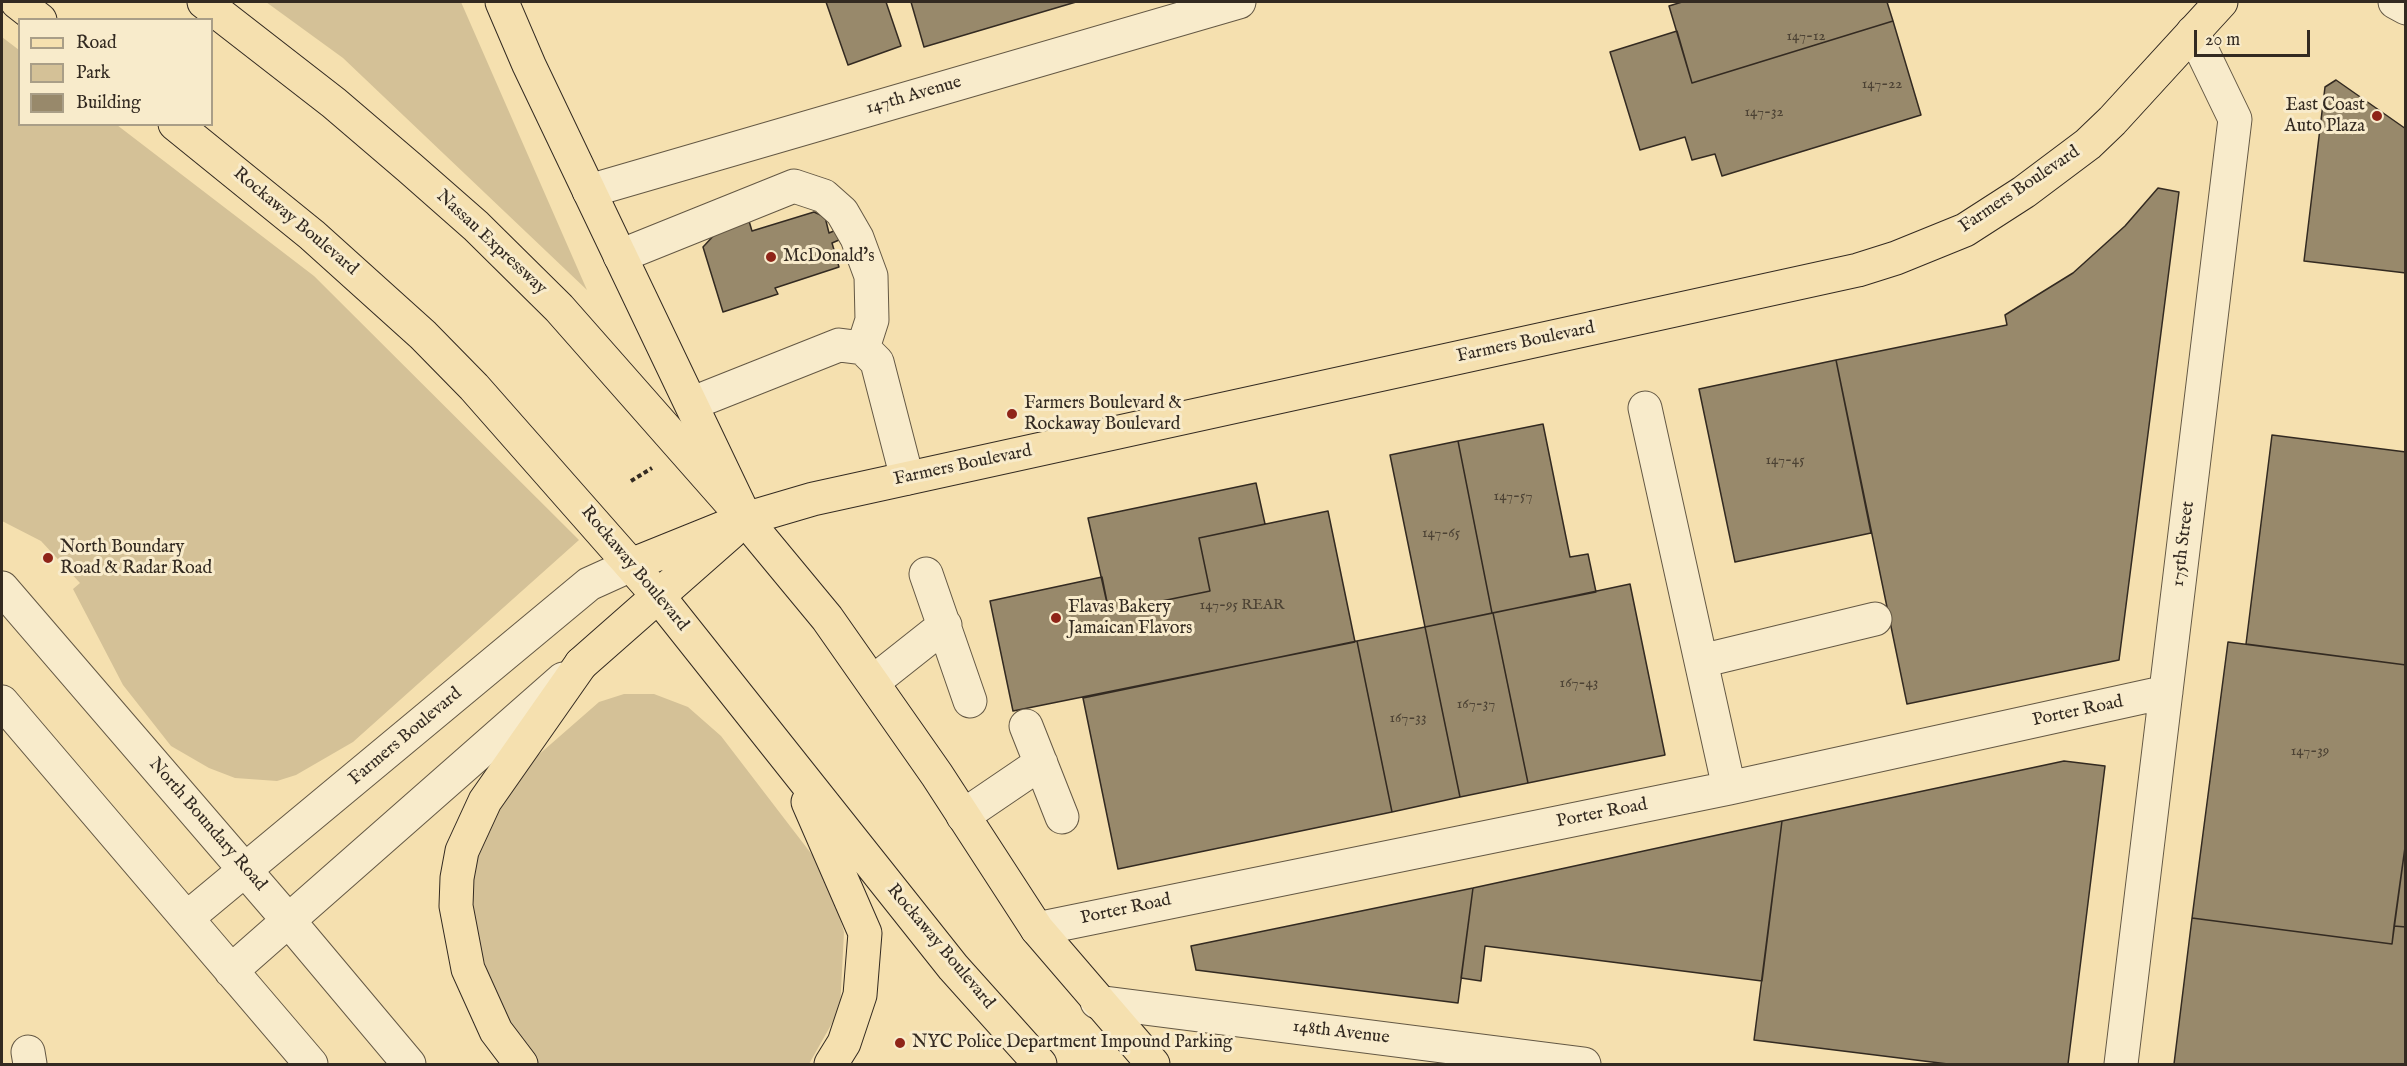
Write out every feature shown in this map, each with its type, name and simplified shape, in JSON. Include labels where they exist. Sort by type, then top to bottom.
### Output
[{"type":"main road","name":"Nassau Expressway","points":[[204,2],[334,103],[476,226],[559,308],[745,519]]},
{"type":"main road","points":[[502,2],[589,191],[693,403],[745,519],[826,618],[873,682],[1037,930],[1153,1065]]},
{"type":"main road","name":"Farmers Boulevard","points":[[631,565],[745,519],[813,499],[1846,273],[1896,258],[1965,230],[2057,168],[2112,121],[2221,2]]},
{"type":"main road","name":"Rockaway Boulevard","points":[[177,126],[312,235],[423,335],[498,413],[659,597],[953,967],[1040,1065]]},
{"type":"main road","points":[[520,1065],[496,1031],[468,969],[456,906],[457,878],[462,851],[485,801],[581,664],[745,519]]},
{"type":"main road","points":[[789,760],[865,933],[860,995],[844,1043],[831,1065]]},
{"type":"street","name":"147th Avenue","points":[[589,191],[1239,2]]},
{"type":"street","points":[[2395,2],[2406,9]]},
{"type":"street","name":"175th Street","points":[[2121,1065],[2235,119],[2193,32]]},
{"type":"street","points":[[620,256],[794,186],[824,196],[842,212],[857,238],[871,276],[872,320],[863,348]]},
{"type":"street","points":[[693,403],[839,345],[863,348],[877,362],[907,478]]},
{"type":"street","points":[[1645,408],[1729,788]]},
{"type":"street","name":"Farmers Boulevard","points":[[187,918],[589,584],[631,565]]},
{"type":"street","points":[[926,574],[970,701]]},
{"type":"street","name":"North Boundary Road","points":[[2,588],[288,920],[409,1065]]},
{"type":"street","points":[[1701,661],[1875,619]]},
{"type":"street","points":[[873,682],[945,625]]},
{"type":"street","points":[[231,971],[581,664]]},
{"type":"street","name":"Porter Road","points":[[1037,930],[1729,788],[2166,692]]},
{"type":"street","points":[[2,702],[311,1065]]},
{"type":"street","points":[[1026,726],[1062,817]]},
{"type":"street","points":[[963,816],[1041,763]]},
{"type":"street","name":"148th Avenue","points":[[1097,1002],[1584,1065]]},
{"type":"path","points":[[631,481],[652,467]]},
{"type":"green space","points":[[266,2],[461,2],[587,290],[343,58]]},
{"type":"green space","points":[[2,37],[18,49],[18,126],[118,126],[314,276],[579,540],[353,742],[296,775],[277,781],[235,778],[209,768],[171,746],[123,685],[73,589],[80,583],[41,541],[2,521]]},
{"type":"green space","points":[[624,694],[654,694],[688,707],[721,736],[826,873],[844,932],[840,1009],[809,1064],[539,1064],[530,1057],[497,1001],[476,936],[471,876],[482,831],[520,771],[599,702]]},
{"type":"building","points":[[826,2],[886,2],[901,46],[848,65]]},
{"type":"building","points":[[911,2],[1076,2],[924,47]]},
{"type":"building","points":[[1682,2],[1887,2],[1893,21],[1692,83],[1669,6]]},
{"type":"building","points":[[1893,21],[1921,115],[1722,176],[1715,154],[1692,160],[1685,137],[1640,150],[1610,52],[1677,31],[1692,83]]},
{"type":"building","points":[[2336,80],[2406,129],[2406,273],[2304,261],[2325,87]]},
{"type":"building","points":[[2158,188],[2179,192],[2119,660],[1907,704],[1836,360],[2007,325],[2005,315],[2073,273],[2125,226]]},
{"type":"building","name":"McDonald's","points":[[814,212],[825,217],[829,233],[836,230],[839,240],[832,243],[839,267],[775,288],[778,294],[723,312],[703,247],[717,232],[749,221],[752,231]]},
{"type":"building","points":[[1836,360],[1871,533],[1735,562],[1699,389]]},
{"type":"building","points":[[1543,424],[1570,557],[1588,554],[1596,592],[1492,613],[1458,441]]},
{"type":"building","points":[[2272,435],[2406,452],[2406,665],[2246,644]]},
{"type":"building","points":[[1458,441],[1492,613],[1425,627],[1390,455]]},
{"type":"building","points":[[1256,483],[1265,524],[1199,538],[1210,591],[1109,612],[1088,518]]},
{"type":"building","points":[[1328,511],[1355,642],[1013,711],[990,601],[1102,577],[1109,612],[1210,591],[1199,538]]},
{"type":"building","points":[[1630,584],[1665,755],[1528,783],[1493,613]]},
{"type":"building","points":[[1493,613],[1528,783],[1460,797],[1425,627]]},
{"type":"building","points":[[1425,627],[1460,797],[1392,812],[1357,641]]},
{"type":"building","points":[[1357,641],[1392,812],[1118,869],[1083,698]]},
{"type":"building","points":[[2228,642],[2406,665],[2406,840],[2392,944],[2192,918]]},
{"type":"building","points":[[2064,761],[2105,766],[2068,1064],[1948,1064],[1754,1040],[1782,821]]},
{"type":"building","points":[[1782,821],[1762,981],[1485,946],[1481,981],[1461,978],[1473,888]]},
{"type":"building","points":[[2406,840],[2406,927],[2394,926]]},
{"type":"building","points":[[1473,888],[1458,1003],[1196,970],[1191,946]]},
{"type":"building","points":[[2192,918],[2392,944],[2394,926],[2406,927],[2406,1064],[2174,1064]]},
{"type":"place","name":"East Coast Auto Plaza","points":[[2377,116]]},
{"type":"place","name":"McDonald's","points":[[771,257]]},
{"type":"place","name":"Farmers Boulevard & Rockaway Boulevard","points":[[1012,414]]},
{"type":"place","name":"North Boundary Road & Radar Road","points":[[48,558]]},
{"type":"place","name":"Flavas Bakery Jamaican Flavors","points":[[1056,618]]},
{"type":"place","name":"NYC Police Department Impound Parking","points":[[900,1043]]}]
